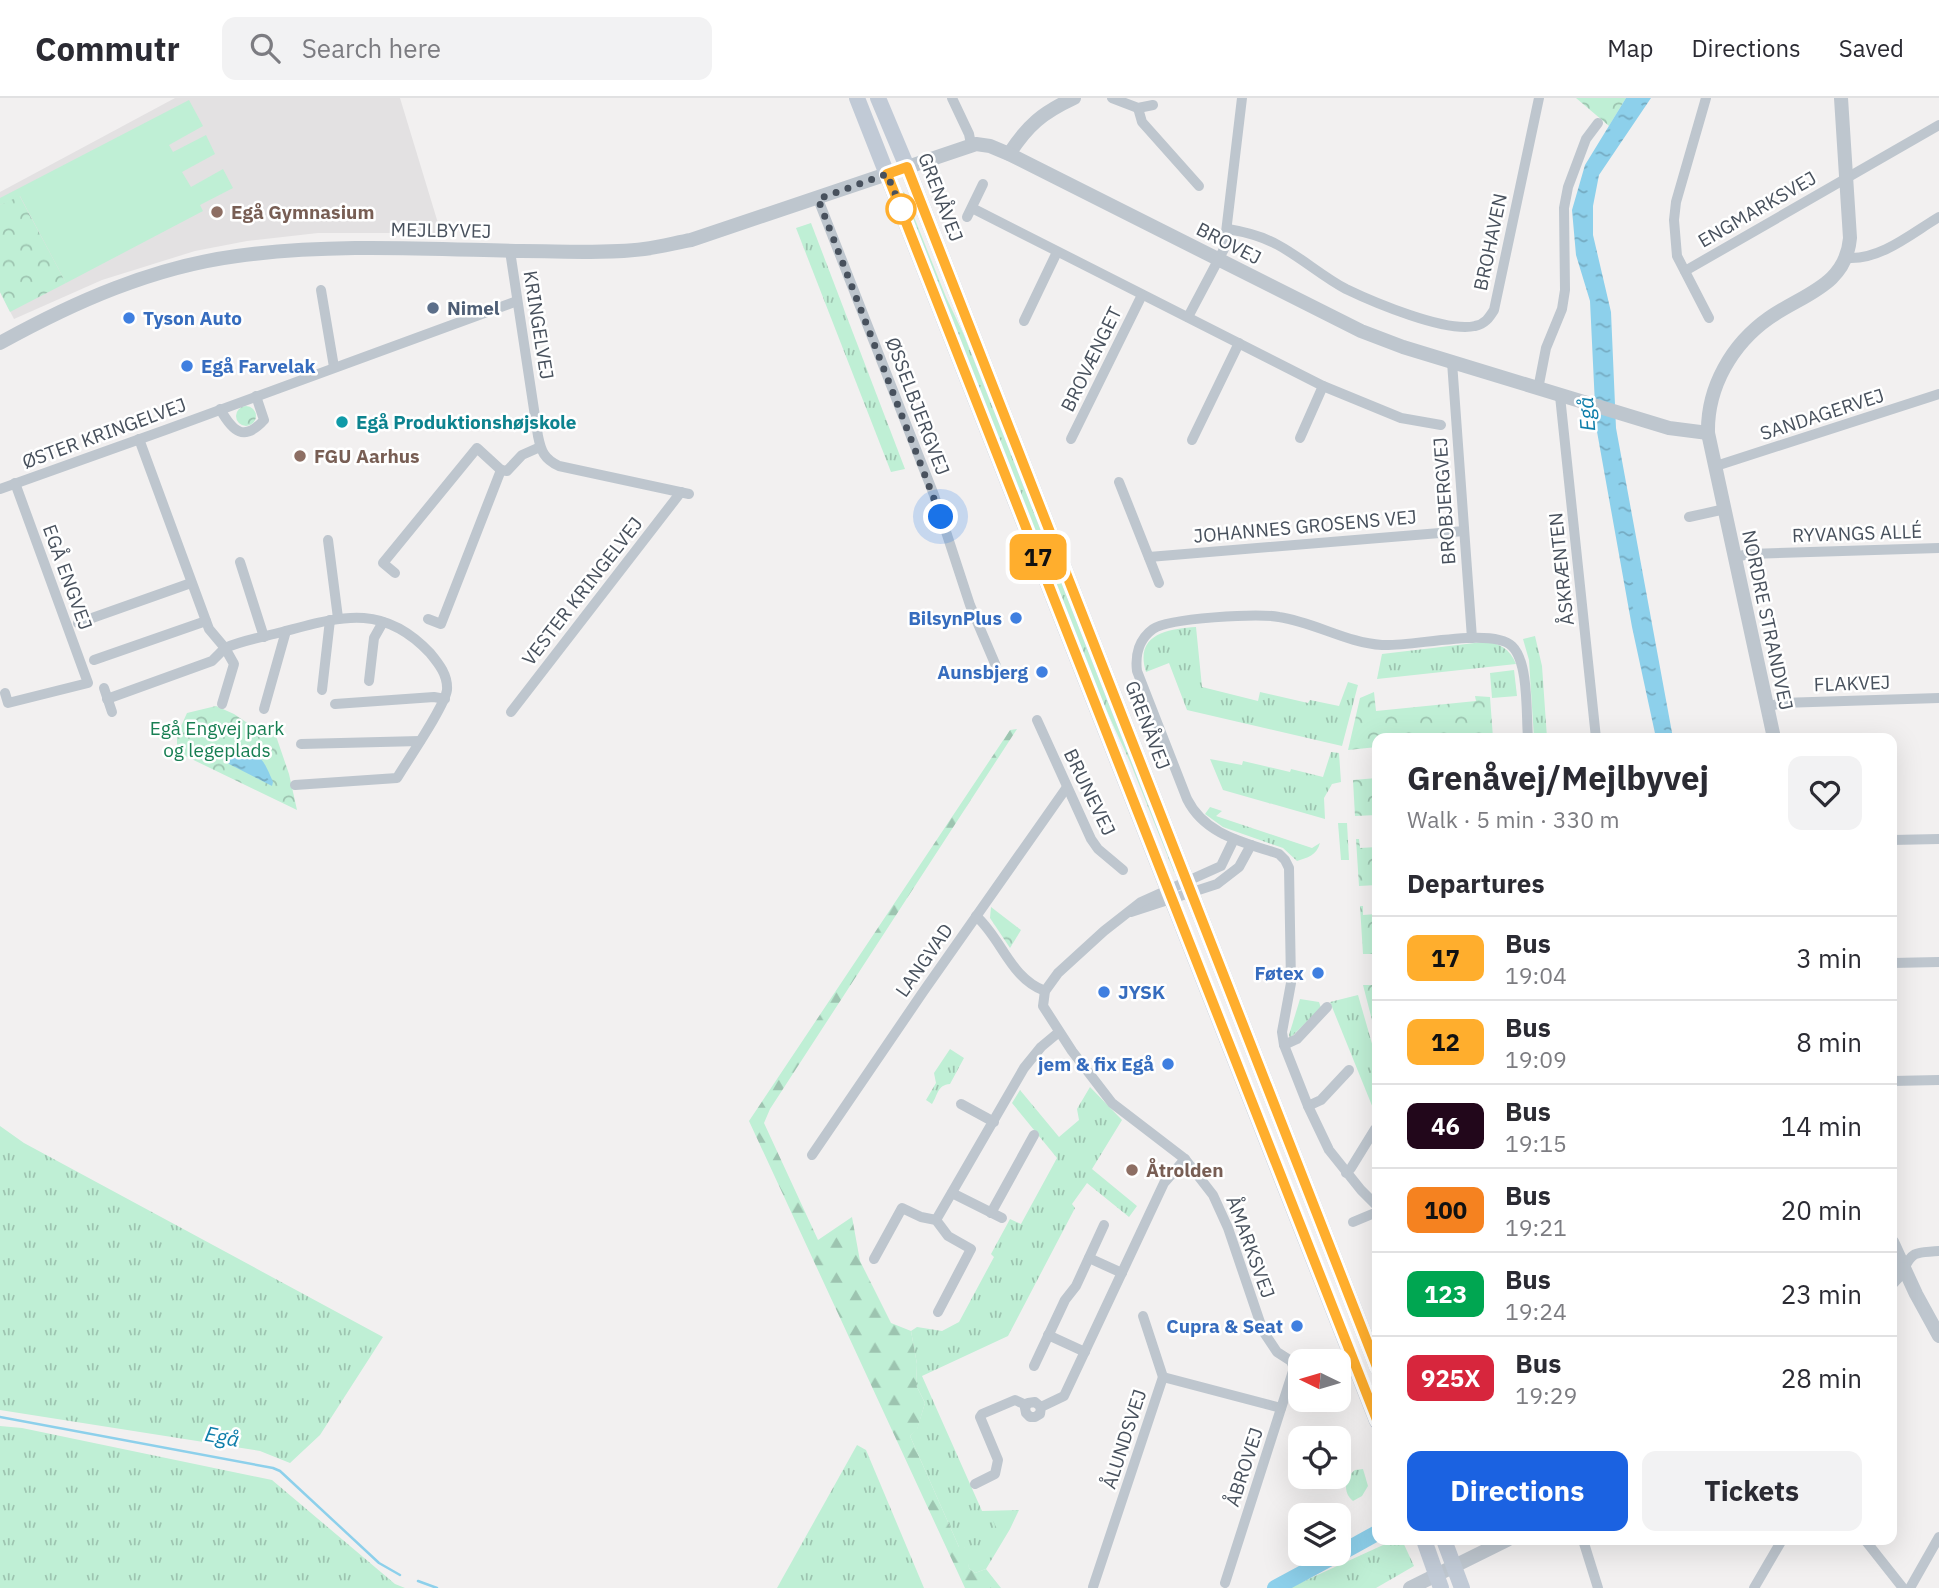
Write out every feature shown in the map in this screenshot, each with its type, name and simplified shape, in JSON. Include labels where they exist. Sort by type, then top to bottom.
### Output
[{"type":"main road","points":[[857,98],[1372,1408]]},
{"type":"main road","name":"GRENÅVEJ","points":[[878,98],[1372,1354]]},
{"type":"main road","points":[[1426,1545],[1439,1581]]},
{"type":"main road","points":[[1446,1545],[1462,1588]]},
{"type":"street","points":[[907,167],[971,144],[952,98]]},
{"type":"street","points":[[1009,154],[1033,122],[1047,111],[1074,98]]},
{"type":"street","points":[[1112,98],[1138,108],[1153,105]]},
{"type":"street","points":[[1188,317],[1224,249],[1242,98]]},
{"type":"street","name":"BROHAVEN","points":[[1228,229],[1252,233],[1279,246],[1344,288],[1400,312],[1461,327],[1473,327],[1487,321],[1494,310],[1539,98]]},
{"type":"street","name":"ENGMARKSVEJ","points":[[1706,98],[1676,202],[1674,220],[1677,256],[1709,318]]},
{"type":"street","points":[[1841,98],[1850,238],[1848,258],[1868,257],[1939,217]]},
{"type":"street","points":[[1138,108],[1142,122],[1199,186]]},
{"type":"street","points":[[1538,389],[1546,348],[1562,309],[1565,290],[1564,208],[1568,187],[1586,139],[1598,123]]},
{"type":"street","name":"ENGMARKSVEJ","points":[[1685,271],[1939,125]]},
{"type":"street","name":"BROVEJ","points":[[971,144],[990,146],[1009,154],[1351,326],[1404,347],[1669,428],[1708,433]]},
{"type":"street","name":"MEJLBYVEJ","points":[[0,343],[60,311],[123,285],[165,271],[236,256],[306,250],[642,249],[691,240],[907,167]]},
{"type":"street","name":"BROVÆNGET","points":[[983,184],[970,212],[1057,252],[1323,386],[1401,418],[1441,425]]},
{"type":"street","name":"ØSSELBJERGVEJ","points":[[818,199],[933,495],[970,605],[996,666]]},
{"type":"street","name":"KRINGELVEJ","points":[[510,251],[540,447]]},
{"type":"street","points":[[1024,321],[1057,252]]},
{"type":"street","name":"NORDRE STRANDVEJ","points":[[1773,733],[1708,433],[1708,418],[1713,391],[1733,352],[1768,318],[1831,281],[1848,258]]},
{"type":"street","points":[[321,290],[334,367]]},
{"type":"street","name":"BROVÆNGET","points":[[1071,439],[1142,295]]},
{"type":"street","name":"ØSTER KRINGELVEJ","points":[[0,489],[517,301]]},
{"type":"street","points":[[1192,440],[1239,344]]},
{"type":"street","name":"BROBJERGVEJ","points":[[1452,362],[1472,638]]},
{"type":"street","points":[[1300,438],[1323,386]]},
{"type":"street","name":"SANDAGERVEJ","points":[[1716,466],[1939,394]]},
{"type":"street","points":[[220,410],[230,426],[238,431],[255,430],[264,420],[256,396]]},
{"type":"street","name":"ÅSKRÆNTEN","points":[[1560,396],[1595,733]]},
{"type":"street","points":[[139,439],[206,621],[234,664],[222,704]]},
{"type":"street","points":[[395,573],[383,563],[477,449],[501,470],[507,471],[522,455],[540,447]]},
{"type":"street","name":"VESTER KRINGELVEJ","points":[[511,712],[685,493],[559,466],[547,459],[540,447]]},
{"type":"street","points":[[428,619],[441,624],[501,470]]},
{"type":"street","points":[[1119,482],[1159,583]]},
{"type":"street","name":"EGÅ ENGVEJ","points":[[5,692],[8,703],[88,683],[15,484]]},
{"type":"street","name":"NORDRE STRANDVEJ","points":[[1689,517],[1725,509]]},
{"type":"street","name":"JOHANNES GROSENS VEJ","points":[[1149,557],[1464,531]]},
{"type":"street","points":[[322,690],[334,619],[328,540]]},
{"type":"street","name":"RYVANGS ALLÉ","points":[[1735,557],[1749,554],[1939,548]]},
{"type":"street","points":[[240,562],[264,637]]},
{"type":"street","name":"EGÅ ENGVEJ","points":[[78,623],[191,583]]},
{"type":"street","points":[[1372,1201],[1329,1150],[1308,1107],[1284,1045],[1282,1032],[1291,983],[1289,868],[1279,854],[1214,831],[1192,808],[1137,671],[1140,644],[1153,630],[1170,622],[1270,615],[1375,645],[1400,646],[1472,638],[1500,638],[1517,652],[1522,666],[1528,733]]},
{"type":"street","points":[[112,712],[105,694],[212,661],[225,648],[334,619],[364,616],[383,622],[424,646],[441,666],[447,682],[445,699],[397,778],[295,781],[298,797]]},
{"type":"street","points":[[94,660],[206,621]]},
{"type":"street","points":[[369,681],[374,638],[383,622]]},
{"type":"street","points":[[264,709],[286,631]]},
{"type":"street","points":[[335,704],[434,697],[445,699]]},
{"type":"street","name":"FLAKVEJ","points":[[1767,707],[1781,703],[1939,698]]},
{"type":"street","name":"BRUNEVEJ","points":[[1037,720],[1098,849],[1124,870]]},
{"type":"street","points":[[301,744],[420,741]]},
{"type":"street","name":"LANGVAD","points":[[812,1155],[1068,787]]},
{"type":"street","points":[[1189,888],[1221,866],[1234,839]]},
{"type":"street","points":[[1897,840],[1939,839]]},
{"type":"street","points":[[976,916],[1021,976],[1032,986],[1045,991],[1058,973],[1104,931],[1130,912],[1170,894],[1228,878],[1239,867],[1251,845]]},
{"type":"street","points":[[1897,964],[1939,962]]},
{"type":"street","name":"ÅMARKSVEJ","points":[[1045,991],[1043,1006],[1112,1103],[1185,1159],[1213,1195],[1228,1227],[1263,1331],[1277,1352],[1288,1359]]},
{"type":"street","points":[[1284,1045],[1297,1039],[1327,1007]]},
{"type":"street","points":[[936,1220],[1032,1057],[1059,1032]]},
{"type":"street","points":[[1308,1107],[1321,1100],[1349,1070]]},
{"type":"street","points":[[1897,1081],[1939,1080]]},
{"type":"street","points":[[961,1104],[994,1122]]},
{"type":"street","points":[[1346,1173],[1372,1134]]},
{"type":"street","points":[[952,1193],[996,1215],[1034,1135]]},
{"type":"street","points":[[975,1484],[995,1474],[998,1460],[980,1417],[1015,1400],[1026,1405],[1035,1402],[1041,1407],[1064,1396],[1164,1183],[1185,1159]]},
{"type":"street","points":[[874,1259],[902,1208],[921,1217],[936,1220],[948,1236],[971,1249],[938,1312]]},
{"type":"street","points":[[1353,1222],[1372,1214]]},
{"type":"street","points":[[1034,1366],[1104,1226]]},
{"type":"street","points":[[1939,1251],[1914,1254],[1898,1268],[1939,1336]]},
{"type":"street","points":[[1089,1258],[1122,1273]]},
{"type":"street","points":[[1143,1316],[1163,1377]]},
{"type":"street","points":[[1048,1335],[1085,1352]]},
{"type":"street","name":"ÅLUNDSVEJ","points":[[1093,1587],[1163,1377],[1281,1408]]},
{"type":"street","name":"ÅBROVEJ","points":[[1225,1583],[1288,1386]]},
{"type":"street","points":[[1910,1588],[1939,1537]]},
{"type":"street","points":[[1409,1588],[1439,1581],[1454,1566],[1497,1545]]},
{"type":"street","points":[[1585,1545],[1598,1588]]},
{"type":"street","points":[[1754,1588],[1779,1545]]},
{"type":"street","points":[[1869,1545],[1903,1588]]},
{"type":"shaded area","name":"Egå Gymnasium","points":[[175,98],[400,98],[441,233],[318,233],[247,241],[195,251],[102,280],[14,319],[0,292],[0,192]]},
{"type":"green space","points":[[1576,98],[1626,98],[1609,126]]},
{"type":"green space","points":[[189,100],[203,126],[169,145],[173,152],[206,135],[215,154],[182,172],[191,187],[223,169],[233,188],[200,205],[203,211],[66,283],[20,196],[0,205],[0,198]]},
{"type":"green space","points":[[904,192],[964,335],[1176,871],[1174,872],[1130,762],[1098,692],[901,193]]},
{"type":"green space","points":[[19,195],[66,283],[10,312],[0,292],[0,205]]},
{"type":"green space","points":[[811,223],[905,469],[891,472],[796,228]]},
{"type":"green space","points":[[242,406],[250,406],[256,416],[250,426],[242,426],[236,420],[236,412]]},
{"type":"green space","points":[[1196,627],[1202,687],[1258,701],[1260,692],[1308,703],[1310,700],[1339,706],[1348,682],[1358,685],[1342,746],[1187,710],[1169,663],[1146,672],[1145,649],[1156,636],[1165,632]]},
{"type":"green space","points":[[1535,636],[1542,666],[1547,733],[1534,733],[1529,660],[1523,639]]},
{"type":"green space","points":[[1483,642],[1503,647],[1511,654],[1516,664],[1377,679],[1382,654]]},
{"type":"green space","points":[[1514,670],[1517,696],[1492,698],[1490,673]]},
{"type":"green space","points":[[1374,692],[1376,711],[1476,701],[1475,696],[1490,697],[1493,733],[1372,733],[1372,748],[1348,750],[1360,698]]},
{"type":"green space","name":"Egå Engvej park og legeplads","points":[[216,706],[255,728],[276,728],[297,810],[177,752],[177,735],[187,713]]},
{"type":"green space","points":[[1017,729],[770,1109],[764,1123],[818,1240],[852,1217],[860,1261],[891,1323],[911,1331],[917,1364],[916,1385],[925,1403],[917,1430],[910,1436],[959,1547],[964,1547],[972,1556],[968,1559],[969,1568],[975,1573],[986,1569],[1001,1588],[965,1588],[749,1121],[1010,730]]},
{"type":"green space","points":[[1331,752],[1339,753],[1341,782],[1332,784],[1324,798],[1325,819],[1223,790],[1210,759],[1242,765],[1243,761],[1323,777]]},
{"type":"green space","points":[[1372,778],[1372,815],[1355,816],[1353,780]]},
{"type":"green space","points":[[1210,807],[1222,811],[1216,816],[1312,848],[1320,843],[1319,847],[1308,857],[1297,861],[1283,848],[1223,827],[1205,814]]},
{"type":"green space","points":[[1338,823],[1347,823],[1349,860],[1341,860]]},
{"type":"green space","points":[[1356,839],[1359,839],[1360,848],[1372,847],[1372,885],[1359,886]]},
{"type":"green space","points":[[1360,906],[1363,906],[1363,915],[1372,914],[1372,954],[1363,954]]},
{"type":"green space","points":[[991,907],[1021,930],[1010,948],[990,918]]},
{"type":"green space","points":[[1363,985],[1372,985],[1372,1020]]},
{"type":"green space","points":[[1358,995],[1372,1044],[1372,1106],[1330,1002]]},
{"type":"green space","points":[[1300,999],[1319,1002],[1321,1008],[1290,1038],[1289,1035]]},
{"type":"green space","points":[[950,1049],[964,1058],[950,1084],[940,1088],[932,1104],[926,1100],[936,1083],[934,1073]]},
{"type":"green space","points":[[1090,1087],[1122,1120],[1092,1169],[1137,1206],[1129,1217],[1087,1183],[1072,1204],[1075,1208],[1008,1336],[922,1376],[982,1511],[1019,1510],[986,1569],[975,1573],[969,1568],[964,1547],[959,1547],[910,1436],[917,1429],[925,1403],[916,1385],[917,1364],[911,1331],[917,1327],[942,1331],[959,1322],[994,1257],[991,1254],[1010,1219],[1021,1224],[1057,1158],[1012,1103],[1020,1090],[1059,1137],[1079,1120],[1077,1109]]},
{"type":"green space","points":[[0,1126],[24,1143],[383,1337],[320,1435],[290,1463],[260,1451],[0,1410]]},
{"type":"green space","points":[[0,1426],[22,1428],[272,1480],[395,1584],[405,1588],[0,1588]]},
{"type":"green space","points":[[857,1445],[866,1450],[924,1588],[777,1588]]},
{"type":"green space","points":[[1363,1469],[1368,1486],[1362,1496],[1353,1501],[1346,1489],[1351,1489],[1351,1475],[1355,1470]]},
{"type":"green space","points":[[1010,1512],[1011,1524],[1005,1534],[997,1529],[989,1513]]},
{"type":"green space","points":[[1383,1545],[1404,1545],[1414,1566],[1376,1588],[1289,1588],[1337,1566],[1351,1566],[1351,1560]]},
{"type":"water","points":[[1626,98],[1651,98],[1599,175],[1593,206],[1593,235],[1611,312],[1616,428],[1672,733],[1655,733],[1632,627],[1596,426],[1590,301],[1576,255],[1572,210],[1585,165]]},
{"type":"water","points":[[225,753],[259,757],[269,773],[272,786],[229,764],[224,759]]},
{"type":"waterway","name":"Egå","points":[[0,1417],[273,1468],[280,1471],[379,1563],[400,1575]]},
{"type":"waterway","points":[[1351,1547],[1372,1536]]},
{"type":"waterway","points":[[1275,1588],[1316,1566]]},
{"type":"waterway","name":"Egå","points":[[418,1581],[437,1588]]},
{"type":"bus line","name":"17","points":[[1372,1354],[907,167],[887,174],[1372,1407]]},
{"type":"place","name":"Egå Gymnasium","points":[[217,212]]},
{"type":"place","name":"Nimel","points":[[433,308]]},
{"type":"place","name":"Tyson Auto","points":[[129,318]]},
{"type":"place","name":"Egå Farvelak","points":[[187,366]]},
{"type":"place","name":"Egå Produktionshøjskole","points":[[342,422]]},
{"type":"place","name":"FGU Aarhus","points":[[300,456]]},
{"type":"place","name":"BilsynPlus","points":[[1016,618]]},
{"type":"place","name":"Aunsbjerg","points":[[1042,672]]},
{"type":"place","name":"Føtex","points":[[1318,973]]},
{"type":"place","name":"JYSK","points":[[1104,992]]},
{"type":"place","name":"jem & fix Egå","points":[[1168,1064]]},
{"type":"place","name":"Åtrolden","points":[[1132,1170]]},
{"type":"place","name":"Cupra & Seat","points":[[1297,1326]]},
{"type":"route","points":[[901,209],[903,213],[887,174],[818,199],[941,517]]}]
